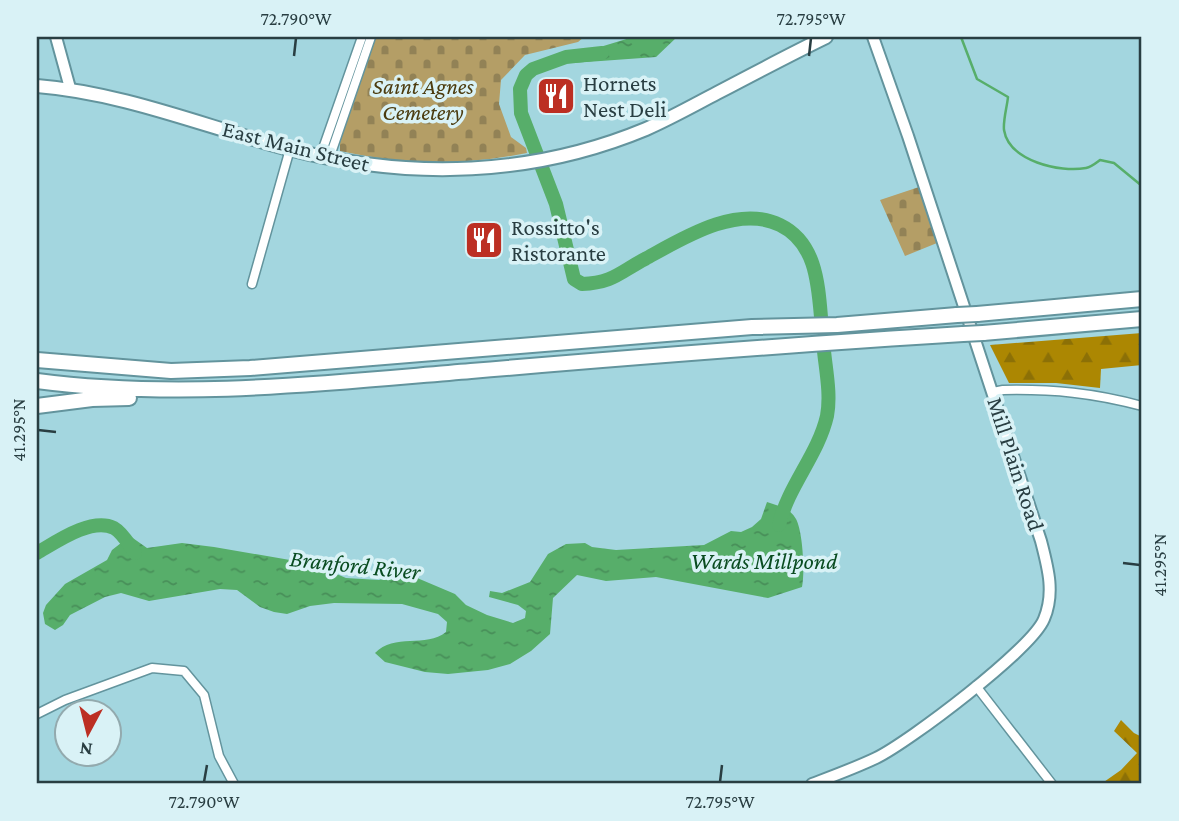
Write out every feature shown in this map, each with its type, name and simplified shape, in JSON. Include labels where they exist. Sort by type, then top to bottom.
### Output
[{"type":"highway","points":[[37,359],[171,371],[250,368],[752,327],[837,325],[1142,299]]},
{"type":"highway","points":[[37,406],[92,399],[178,397],[785,344],[983,333],[1142,319]]},
{"type":"highway","points":[[37,380],[126,390],[254,389]]},
{"type":"main road","name":"East Main Street","points":[[37,86],[70,88],[325,158],[388,168],[494,168],[554,158],[618,139],[660,122],[826,37]]},
{"type":"street","points":[[56,37],[70,88]]},
{"type":"street","points":[[325,158],[362,37]]},
{"type":"street","points":[[325,158],[371,37]]},
{"type":"street","name":"Mill Plain Road","points":[[812,784],[876,758],[891,749],[1025,646],[1038,631],[1048,607],[1051,585],[1047,564],[993,392],[873,37]]},
{"type":"street","points":[[252,284],[290,149]]},
{"type":"street","points":[[993,392],[1064,390],[1142,406]]},
{"type":"street","points":[[37,714],[65,700],[152,668],[184,671],[204,695],[219,756],[234,784]]},
{"type":"street","points":[[976,686],[1052,784]]},
{"type":"green space","name":"Saint Agnes Cemetery","points":[[375,37],[584,37],[578,42],[525,55],[501,80],[499,104],[511,137],[526,148],[527,153],[479,160],[433,162],[387,159],[340,151],[340,138]]},
{"type":"green space","points":[[919,187],[937,243],[905,256],[880,200]]},
{"type":"green space","points":[[1142,333],[1142,365],[1101,369],[1100,388],[1056,383],[1009,383],[990,345]]},
{"type":"green space","points":[[1121,720],[1142,737],[1142,784],[1101,784],[1121,770],[1137,753],[1114,731]]},
{"type":"water","points":[[633,37],[677,37],[656,57],[573,63],[587,51]]},
{"type":"water","name":"Wards Millpond","points":[[767,502],[787,510],[796,519],[803,553],[802,587],[768,598],[656,577],[606,581],[577,575],[553,598],[550,634],[531,651],[510,664],[488,670],[448,674],[425,672],[385,662],[375,653],[383,647],[438,637],[446,632],[447,622],[438,614],[402,604],[334,603],[310,606],[287,614],[260,607],[237,590],[220,589],[149,601],[121,593],[105,597],[70,615],[63,625],[55,630],[45,624],[43,613],[46,605],[65,584],[107,560],[112,550],[130,536],[147,548],[182,543],[214,547],[313,564],[346,578],[379,580],[403,572],[455,594],[466,605],[487,615],[513,623],[525,618],[526,611],[518,605],[489,597],[490,591],[502,593],[530,582],[548,554],[566,544],[585,543],[592,547],[616,550],[704,545],[731,531],[741,532],[752,527],[761,519]]},
{"type":"waterway","points":[[961,37],[977,79],[1008,97],[1004,130],[1015,150],[1037,162],[1063,169],[1086,168],[1100,160],[1114,163],[1142,186]]},
{"type":"waterway","name":"Branford River","points":[[602,53],[566,57],[533,69],[526,75],[520,89],[521,113],[556,204],[574,279],[582,284],[601,282],[711,226],[746,218],[763,220],[792,232],[808,252],[816,277],[821,317]]},
{"type":"waterway","name":"Branford River","points":[[779,525],[789,497],[817,444],[827,416],[828,391],[824,351]]},
{"type":"waterway","name":"Branford River","points":[[37,553],[74,532],[105,525],[120,533],[135,553]]},
{"type":"place","name":"Hornets Nest Deli","points":[[556,96]]},
{"type":"place","name":"Rossitto's Ristorante","points":[[484,240]]}]
